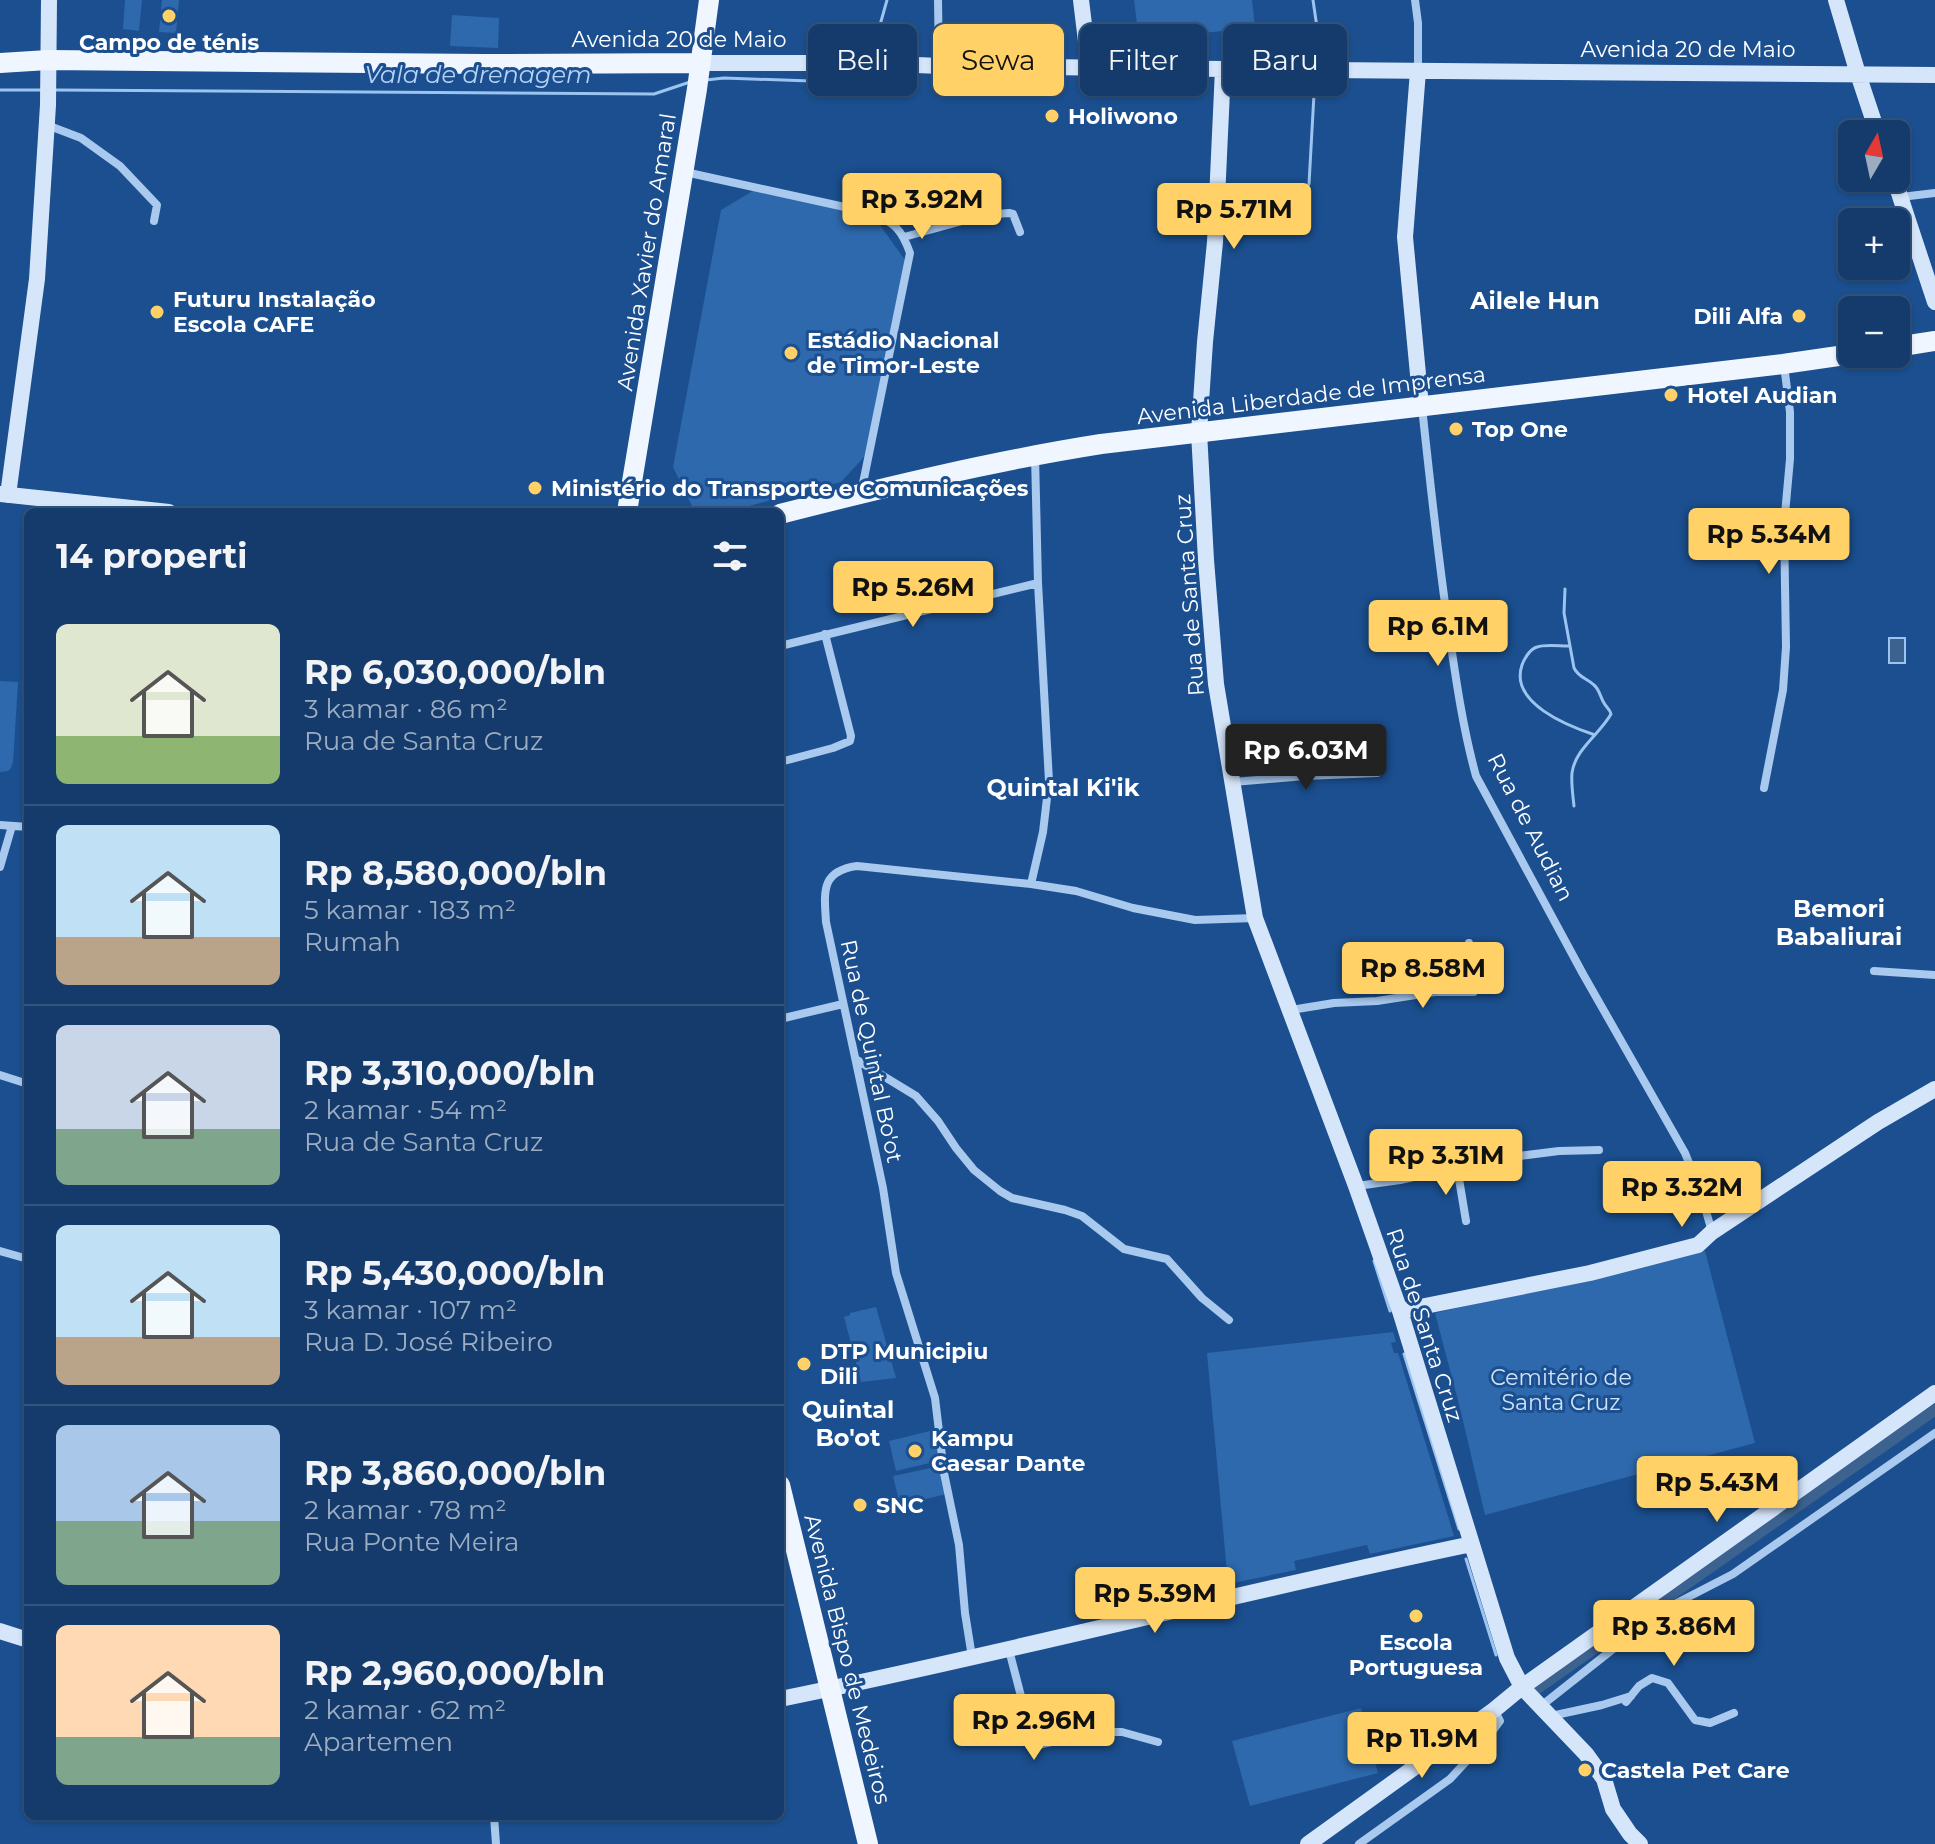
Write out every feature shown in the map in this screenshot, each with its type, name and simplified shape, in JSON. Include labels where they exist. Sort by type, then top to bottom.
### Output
[{"type":"main road","name":"Avenida Xavier do Amaral","points":[[628,508],[709,0]]},
{"type":"main road","name":"Avenida 20 de Maio","points":[[0,63],[48,60],[701,63]]},
{"type":"main road","points":[[1910,345],[1935,341]]},
{"type":"main road","name":"Avenida Liberdade de Imprensa","points":[[784,513],[1035,455],[1140,438],[1838,356]]},
{"type":"main road","name":"Avenida Bispo de Medeiros","points":[[784,1501],[868,1844]]},
{"type":"street","points":[[49,0],[48,105],[37,279],[4,494],[132,508]]},
{"type":"street","points":[[938,0],[938,24]]},
{"type":"street","points":[[1081,0],[1084,24]]},
{"type":"street","points":[[1415,0],[1418,71]]},
{"type":"street","points":[[1836,0],[1873,120]]},
{"type":"street","name":"Avenida 20 de Maio","points":[[701,63],[933,66]]},
{"type":"street","name":"Avenida 20 de Maio","points":[[1207,69],[1223,69]]},
{"type":"street","name":"Rua de Santa Cruz","points":[[1223,69],[1215,242],[1199,432],[1216,684],[1250,918],[1290,1010],[1400,1311],[1507,1658],[1522,1687],[1586,1754],[1604,1779],[1613,1809],[1640,1844]]},
{"type":"street","name":"Avenida 20 de Maio","points":[[1347,70],[1935,75]]},
{"type":"street","name":"Rua de Audian","points":[[1418,71],[1405,237],[1439,563],[1469,752],[1476,776],[1499,823],[1685,1153],[1712,1232]]},
{"type":"street","points":[[47,125],[81,138],[120,166],[157,205],[154,221]]},
{"type":"street","points":[[682,171],[872,213],[891,221],[904,237],[910,253],[861,493]]},
{"type":"street","points":[[1898,192],[1935,302]]},
{"type":"street","points":[[1900,197],[1935,193]]},
{"type":"street","points":[[904,237],[984,215],[1009,213],[1013,214],[1020,232]]},
{"type":"street","points":[[1764,788],[1783,690],[1786,647],[1784,525],[1790,459],[1790,412],[1783,364]]},
{"type":"street","points":[[1031,884],[1043,832],[1049,781],[1038,583],[1035,455]]},
{"type":"street","points":[[784,645],[1038,583]]},
{"type":"street","points":[[784,761],[850,741],[825,634]]},
{"type":"street","points":[[1232,782],[1377,773]]},
{"type":"street","points":[[0,825],[24,827]]},
{"type":"street","points":[[0,867],[12,826]]},
{"type":"street","name":"Rua de Quintal Bo'ot","points":[[972,1658],[959,1545],[944,1473],[935,1398],[896,1273],[883,1188],[826,922],[826,889],[833,873],[857,866],[1076,891],[1133,908],[1195,920],[1250,918]]},
{"type":"street","points":[[1290,1010],[1435,992],[1474,992],[1478,987],[1469,943]]},
{"type":"street","points":[[1874,971],[1935,975]]},
{"type":"street","points":[[784,1018],[843,1004]]},
{"type":"street","points":[[857,1060],[916,1096],[974,1170],[1000,1191],[1020,1200],[1082,1216],[1124,1249],[1167,1259],[1202,1298],[1229,1320]]},
{"type":"street","points":[[0,1075],[24,1083]]},
{"type":"street","points":[[1400,1311],[1590,1273],[1698,1245],[1712,1232],[1878,1122],[1935,1089]]},
{"type":"street","points":[[1356,1186],[1400,1180],[1495,1159],[1559,1151],[1599,1150]]},
{"type":"street","points":[[1457,1167],[1466,1221]]},
{"type":"street","points":[[0,1251],[24,1258]]},
{"type":"street","points":[[1308,1844],[1522,1687],[1935,1393]]},
{"type":"street","points":[[1545,1712],[1611,1649],[1646,1623],[1671,1606],[1733,1574],[1935,1433]]},
{"type":"street","points":[[784,1698],[972,1658],[1326,1574],[1472,1544]]},
{"type":"street","points":[[0,1631],[24,1639]]},
{"type":"street","points":[[1009,1649],[1034,1746],[1094,1732],[1122,1732],[1158,1742]]},
{"type":"street","points":[[1545,1712],[1629,1699],[1639,1686],[1652,1678],[1668,1683],[1695,1720],[1710,1723],[1734,1713]]},
{"type":"street","points":[[1359,1844],[1450,1779],[1500,1721],[1494,1710]]},
{"type":"street","points":[[494,1820],[496,1844]]},
{"type":"green space","name":"Campo de ténis","points":[[125,0],[142,0],[139,31],[123,29]]},
{"type":"green space","name":"Campo de ténis","points":[[162,0],[179,0],[176,33],[159,32]]},
{"type":"green space","points":[[1134,0],[1252,0],[1255,24],[1223,24],[1223,31],[1207,33],[1207,24],[1137,24]]},
{"type":"green space","points":[[452,15],[499,18],[498,48],[450,46]]},
{"type":"green space","name":"Estádio Nacional de Timor-Leste","points":[[756,189],[874,217],[905,260],[893,335],[864,457],[841,482],[741,508],[693,508],[673,467],[721,210]]},
{"type":"green space","points":[[0,681],[18,682],[13,762],[8,771],[0,772]]},
{"type":"green space","name":"Cemitério de Santa Cruz","points":[[1705,1251],[1755,1443],[1485,1515],[1435,1313]]},
{"type":"green space","points":[[876,1307],[896,1378],[861,1382],[844,1317]]},
{"type":"green space","points":[[1393,1332],[1396,1342],[1391,1343],[1394,1353],[1398,1353],[1454,1536],[1370,1554],[1367,1545],[1294,1561],[1296,1570],[1228,1584],[1207,1353]]},
{"type":"green space","name":"Kampu Caesar Dante","points":[[934,1430],[942,1460],[896,1471],[889,1441]]},
{"type":"green space","points":[[940,1466],[947,1494],[900,1505],[893,1476]]},
{"type":"green space","points":[[1361,1708],[1378,1773],[1250,1806],[1232,1741]]},
{"type":"shaded area","points":[[1889,638],[1905,638],[1905,663],[1889,663]]},
{"type":"waterway","name":"Vala de drenagem","points":[[880,24],[887,0]]},
{"type":"waterway","name":"Vala de drenagem","points":[[1313,0],[1316,24]]},
{"type":"waterway","name":"Vala de drenagem","points":[[706,80],[808,81]]},
{"type":"waterway","name":"Vala de drenagem","points":[[56,90],[654,94],[690,82]]},
{"type":"waterway","name":"Vala de drenagem","points":[[0,90],[44,90]]},
{"type":"waterway","name":"Vala de drenagem","points":[[1309,184],[1314,96]]},
{"type":"waterway","points":[[1565,589],[1564,613],[1574,668],[1596,687],[1611,714],[1574,764],[1574,806]]},
{"type":"waterway","points":[[1568,646],[1534,648],[1523,663],[1520,679],[1524,691],[1544,711],[1570,726],[1595,735]]},
{"type":"waterway","name":"Vala de drenagem","points":[[1374,1261],[1390,1311]]},
{"type":"waterway","name":"Vala de drenagem","points":[[1404,1354],[1459,1529]]},
{"type":"waterway","points":[[1534,1691],[1935,1410]]},
{"type":"waterway","name":"Vala de drenagem","points":[[1466,1559],[1496,1655]]},
{"type":"place","name":"Campo de ténis","points":[[169,16]]},
{"type":"place","name":"Holiwono","points":[[1052,116]]},
{"type":"place","name":"Futuru Instalação Escola CAFE","points":[[157,312]]},
{"type":"place","name":"Dili Alfa","points":[[1799,316]]},
{"type":"place","name":"Estádio Nacional de Timor-Leste","points":[[791,353]]},
{"type":"place","name":"Hotel Audian","points":[[1671,395]]},
{"type":"place","name":"Top One","points":[[1456,429]]},
{"type":"place","name":"Ministério do Transporte e Comunicações","points":[[535,488]]},
{"type":"place","name":"DTP Municipiu Dili","points":[[804,1364]]},
{"type":"place","name":"Kampu Caesar Dante","points":[[915,1451]]},
{"type":"place","name":"SNC","points":[[860,1505]]},
{"type":"place","name":"Escola Portuguesa","points":[[1416,1616]]},
{"type":"place","name":"Castela Pet Care","points":[[1585,1770]]},
{"type":"district","name":"Ailele Hun","points":[[1535,301]]},
{"type":"district","name":"Quintal Ki'ik","points":[[1063,788]]},
{"type":"district","name":"Bemori Babaliurai","points":[[1839,923]]},
{"type":"district","name":"Quintal Bo'ot","points":[[848,1424]]}]
